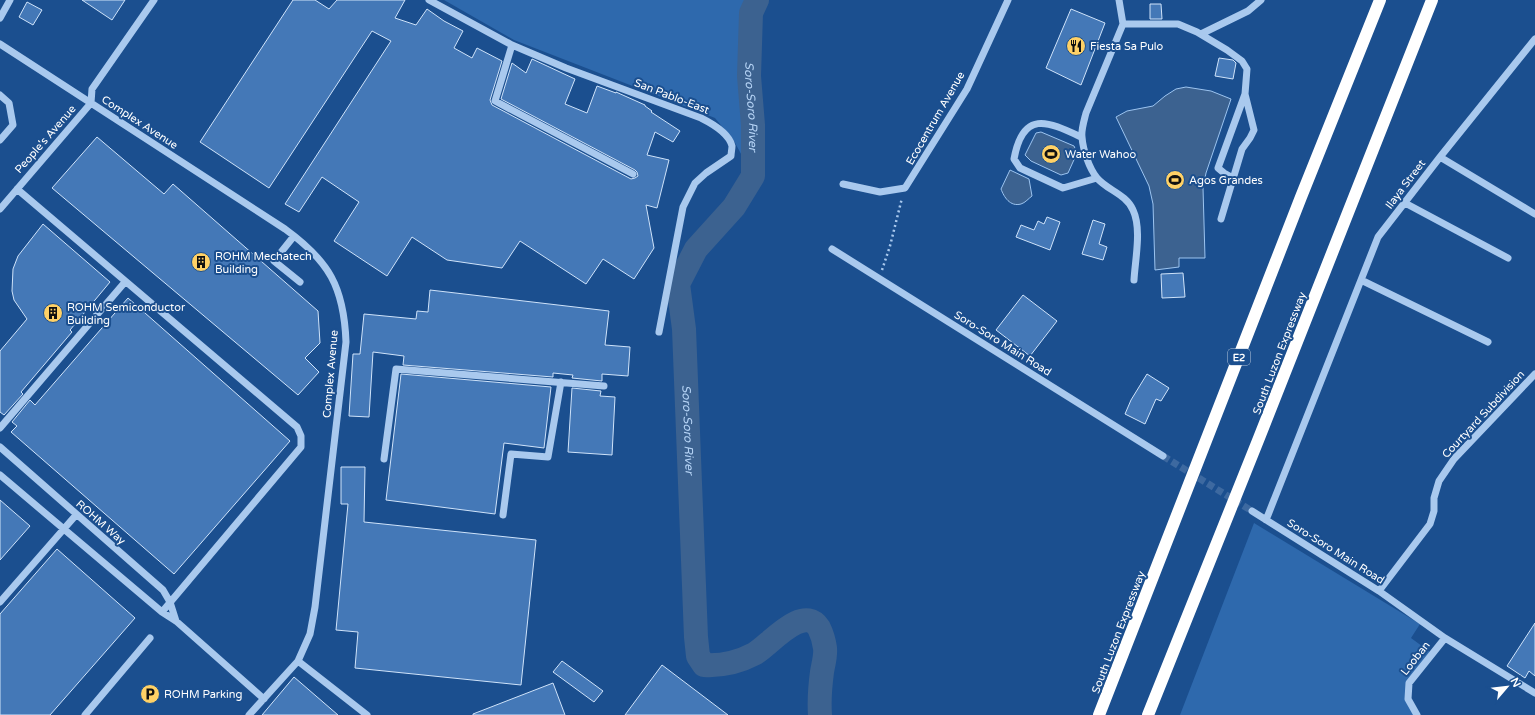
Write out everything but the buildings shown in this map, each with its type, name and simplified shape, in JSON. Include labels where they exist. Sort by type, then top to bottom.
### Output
[{"type":"highway","name":"South Luzon Expressway","points":[[1099,715],[1301,197],[1380,0]]},
{"type":"highway","name":"South Luzon Expressway","points":[[1148,715],[1432,0]]},
{"type":"street","points":[[0,18],[10,0]]},
{"type":"street","points":[[91,103],[94,87],[154,0]]},
{"type":"street","name":"San Pablo-East","points":[[429,0],[512,45],[566,68],[701,118],[716,126],[732,145],[731,156],[706,173],[695,183],[683,207],[659,332]]},
{"type":"street","name":"Ecocentrum Avenue","points":[[905,188],[967,89],[1008,0]]},
{"type":"street","points":[[1119,0],[1123,24],[1086,114],[1081,136],[1086,155],[1097,178],[1125,199],[1133,210],[1137,229],[1134,280]]},
{"type":"street","points":[[1201,34],[1248,11],[1261,0]]},
{"type":"street","points":[[1123,24],[1178,24],[1201,34],[1242,61],[1247,69],[1245,94],[1218,168],[1233,178]]},
{"type":"street","name":"Ilaya Street","points":[[1266,520],[1378,237],[1535,39]]},
{"type":"street","name":"Complex Avenue","points":[[0,44],[294,236],[313,252],[322,263],[337,289],[342,303],[346,342],[315,607],[310,634],[298,661],[249,715]]},
{"type":"street","points":[[512,45],[495,101],[634,174]]},
{"type":"street","points":[[1221,219],[1242,149],[1254,130],[1245,94]]},
{"type":"street","points":[[0,95],[9,103],[13,125],[0,140]]},
{"type":"street","name":"People's Avenue","points":[[0,209],[91,103]]},
{"type":"street","points":[[1081,136],[1060,127],[1045,123],[1033,124],[1025,130],[1020,139],[1016,148],[1014,159],[1020,168],[1064,188],[1097,178]]},
{"type":"street","points":[[1440,157],[1535,214]]},
{"type":"street","points":[[843,184],[880,192],[905,188]]},
{"type":"street","points":[[17,189],[296,427],[301,436],[301,447],[162,612]]},
{"type":"street","points":[[1405,203],[1508,258]]},
{"type":"street","points":[[294,236],[274,261],[300,282]]},
{"type":"street","name":"Soro-Soro Main Road","points":[[832,249],[1163,456]]},
{"type":"street","points":[[1362,280],[1488,342]]},
{"type":"street","points":[[0,428],[126,282]]},
{"type":"street","points":[[384,459],[396,369],[604,386]]},
{"type":"street","name":"Courtyard Subdivision","points":[[1378,591],[1430,524],[1439,481],[1454,459],[1535,374]]},
{"type":"street","points":[[503,514],[512,454],[548,457],[561,382]]},
{"type":"street","name":"ROHM Way","points":[[0,447],[163,590],[170,602],[176,621]]},
{"type":"street","points":[[0,475],[162,612],[176,621],[264,699]]},
{"type":"street","name":"Soro-Soro Main Road","points":[[1252,511],[1378,591],[1445,638],[1535,693]]},
{"type":"street","points":[[0,602],[76,515]]},
{"type":"street","points":[[85,715],[150,638]]},
{"type":"street","name":"Looban","points":[[1417,715],[1408,699],[1409,683],[1445,638]]},
{"type":"street","points":[[298,661],[367,715]]},
{"type":"path","points":[[879,278],[890,246],[897,213],[905,188]]},
{"type":"shaded area","points":[[444,0],[757,0],[751,13],[749,76],[753,125],[753,176],[734,141],[715,118],[514,40]]},
{"type":"shaded area","name":"Agos Grandes","points":[[1186,87],[1211,91],[1231,99],[1206,173],[1203,188],[1205,258],[1179,258],[1179,267],[1155,270],[1153,204],[1149,186],[1116,117],[1127,111],[1153,106],[1176,89]]},
{"type":"shaded area","name":"Water Wahoo","points":[[1041,132],[1074,146],[1077,153],[1068,173],[1061,175],[1031,161],[1025,155],[1036,133]]},
{"type":"shaded area","points":[[1010,170],[1029,179],[1032,196],[1021,204],[1017,205],[1008,201],[1001,189]]},
{"type":"shaded area","points":[[1254,523],[1420,624],[1411,638],[1430,652],[1406,684],[1414,715],[1180,715]]},
{"type":"waterway","name":"Soro-Soro River","points":[[757,0],[751,13],[749,76],[753,125],[753,176],[734,207],[696,249],[678,284],[684,329],[696,637],[698,656],[704,665],[717,665],[742,660],[754,654],[795,623],[804,620],[812,622],[819,628],[825,648],[820,689],[820,715]]},
{"type":"tunnel","points":[[1163,456],[1252,511]]},
{"type":"place","name":"Fiesta Sa Pulo","points":[[1076,46]]},
{"type":"place","name":"Water Wahoo","points":[[1051,154]]},
{"type":"place","name":"Agos Grandes","points":[[1175,180]]},
{"type":"place","name":"ROHM Mechatech Building","points":[[201,262]]},
{"type":"place","name":"ROHM Semiconductor Building","points":[[53,313]]},
{"type":"place","name":"ROHM Parking","points":[[150,694]]}]
